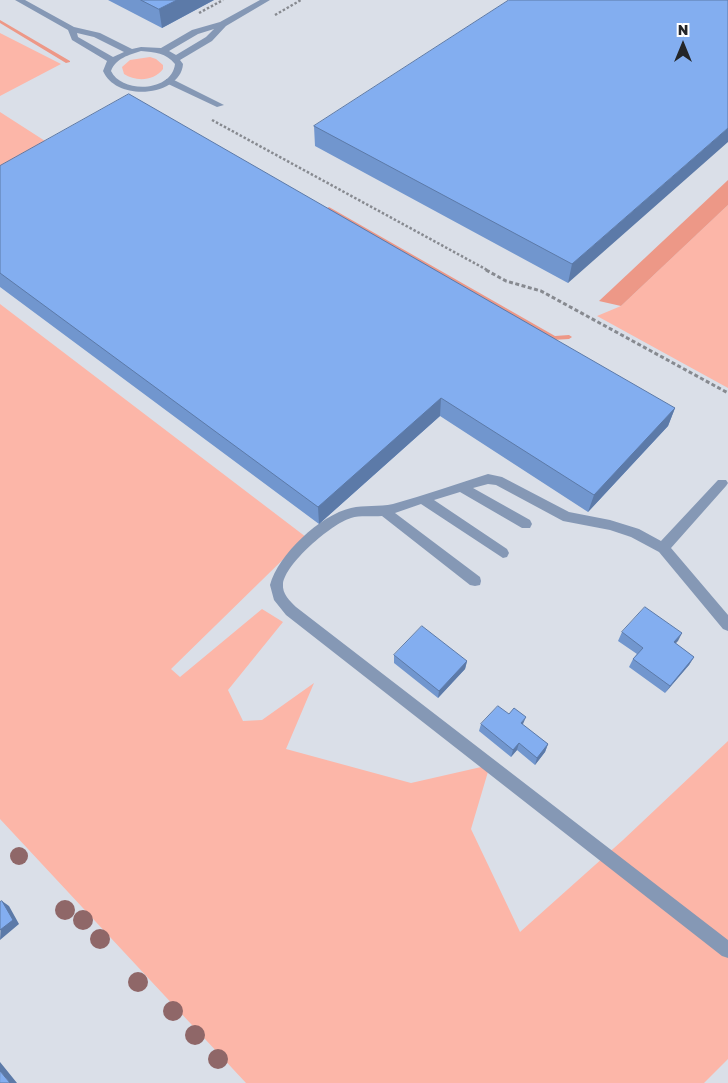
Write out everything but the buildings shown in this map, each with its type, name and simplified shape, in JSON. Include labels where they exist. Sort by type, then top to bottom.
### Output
[{"type":"street","points":[[20,0],[71,28],[97,35],[129,51]]},
{"type":"street","points":[[163,51],[196,32],[223,24],[266,0]]},
{"type":"street","points":[[176,59],[209,39],[223,24]]},
{"type":"street","points":[[71,28],[75,38],[112,60]]},
{"type":"street","points":[[146,49],[163,51],[176,59],[179,64],[179,70],[169,81],[148,89],[136,89],[120,86],[109,79],[106,73],[107,67],[112,60],[129,51],[146,49]]},
{"type":"street","points":[[169,81],[220,105]]},
{"type":"street","points":[[728,625],[663,548],[635,533],[610,525],[567,517],[498,480],[488,479],[384,510],[348,514],[322,528],[286,564],[276,577],[275,587],[279,598],[291,611],[728,950]]},
{"type":"street","points":[[663,548],[722,483]]},
{"type":"street","points":[[461,487],[526,524]]},
{"type":"street","points":[[423,499],[504,553]]},
{"type":"street","points":[[384,510],[475,581]]},
{"type":"path","points":[[269,18],[301,0]]},
{"type":"path","points":[[211,119],[506,281],[541,290],[728,393]]},
{"type":"shaded area","points":[[0,33],[61,64],[0,96]]},
{"type":"shaded area","points":[[150,57],[163,65],[163,69],[155,76],[139,79],[124,74],[122,67],[130,60]]},
{"type":"shaded area","points":[[0,112],[56,148],[0,183]]},
{"type":"shaded area","points":[[728,180],[728,205],[621,306],[599,301]]},
{"type":"shaded area","points":[[728,205],[728,388],[597,316],[621,306]]},
{"type":"shaded area","points":[[0,304],[306,537],[171,669],[180,677],[262,609],[283,622],[228,690],[243,721],[262,720],[314,683],[286,749],[411,783],[490,765],[471,829],[520,932],[623,840],[728,741],[728,1059],[704,1083],[246,1083],[0,819]]},
{"type":"waterway","points":[[0,21],[68,62]]},
{"type":"waterway","points":[[329,209],[554,338],[569,337]]}]
